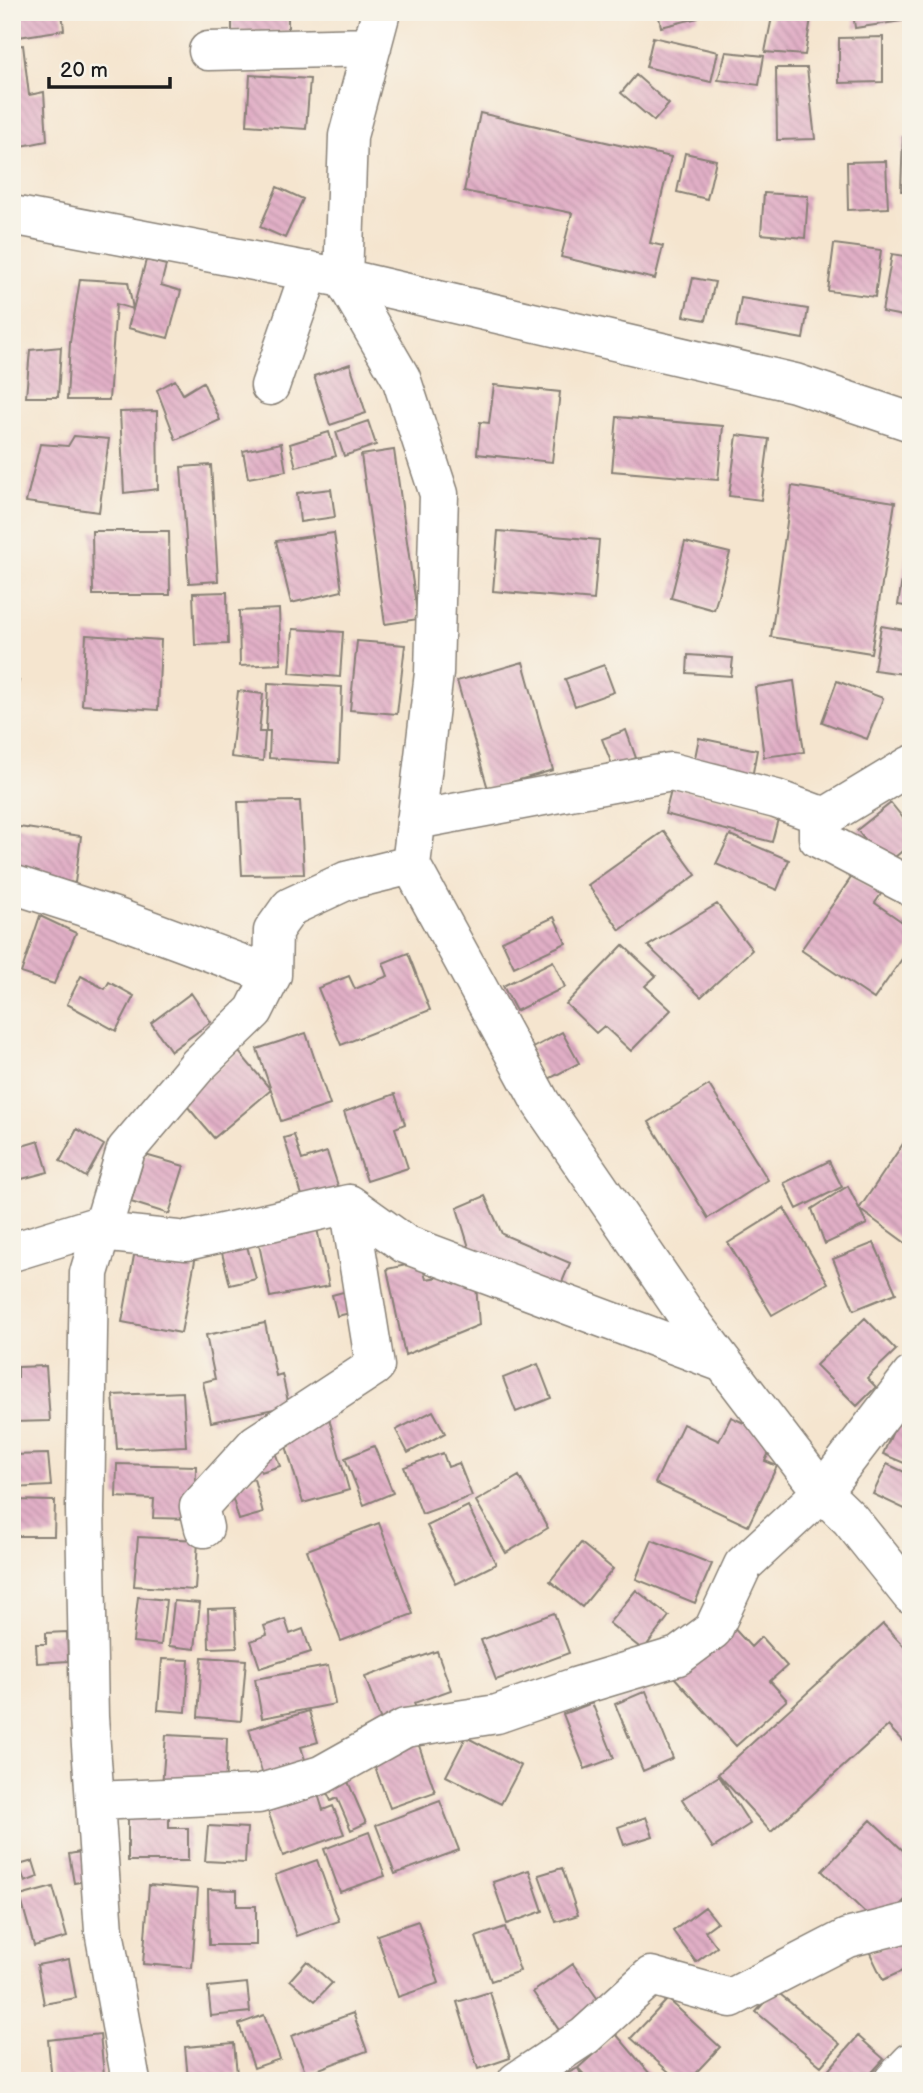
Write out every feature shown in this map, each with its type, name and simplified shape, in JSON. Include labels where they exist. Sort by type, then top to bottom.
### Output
[{"type":"street","points":[[208,51],[377,29],[348,136],[326,274],[271,386]]},
{"type":"street","points":[[12,215],[326,274],[794,383],[911,422]]},
{"type":"street","points":[[326,274],[401,378],[439,494],[434,673],[411,865],[541,1104],[683,1310],[822,1492],[850,1519],[911,1595]]},
{"type":"street","points":[[416,820],[671,772],[776,799],[825,817],[911,765]]},
{"type":"street","points":[[818,814],[818,838],[911,887]]},
{"type":"street","points":[[131,2081],[104,1931],[89,1717],[86,1427],[89,1273],[125,1150],[198,1065],[254,1011],[272,975],[272,931],[290,907],[346,881],[411,865]]},
{"type":"street","points":[[12,884],[115,917],[272,975]]},
{"type":"street","points":[[12,1252],[102,1228],[187,1241],[349,1204],[405,1244],[723,1363]]},
{"type":"street","points":[[204,1528],[199,1507],[256,1444],[375,1366],[349,1204]]},
{"type":"street","points":[[94,1801],[258,1794],[321,1775],[405,1728],[497,1714],[678,1656],[713,1630],[743,1564],[822,1492],[911,1376]]},
{"type":"street","points":[[517,2081],[585,2036],[651,1976],[731,1998],[847,1938],[911,1922]]},
{"type":"street","points":[[893,2081],[911,2062]]},
{"type":"building","points":[[12,12],[62,12],[64,30],[12,38]]},
{"type":"building","points":[[232,12],[288,12],[288,32],[232,31]]},
{"type":"building","points":[[483,12],[508,12],[506,20]]},
{"type":"building","points":[[658,12],[697,12],[698,18],[661,27]]},
{"type":"building","points":[[773,12],[812,12],[805,55],[765,52]]},
{"type":"building","points":[[853,12],[900,12],[902,21],[855,28]]},
{"type":"building","points":[[653,37],[718,52],[711,82],[646,67]]},
{"type":"building","points":[[883,37],[883,82],[839,83],[839,38]]},
{"type":"building","points":[[23,45],[29,95],[44,92],[47,141],[12,148],[12,46]]},
{"type":"building","points":[[726,52],[764,56],[759,85],[718,80]]},
{"type":"building","points":[[776,68],[807,68],[815,139],[777,140]]},
{"type":"building","points":[[250,75],[310,79],[306,129],[247,125]]},
{"type":"building","points":[[636,75],[669,104],[654,121],[621,93]]},
{"type":"building","points":[[480,113],[671,157],[650,243],[663,246],[655,279],[561,257],[572,213],[464,191]]},
{"type":"building","points":[[903,137],[911,137],[911,191],[901,191]]},
{"type":"building","points":[[685,153],[716,160],[707,199],[677,192]]},
{"type":"building","points":[[886,161],[888,208],[848,210],[847,162]]},
{"type":"building","points":[[277,187],[303,199],[285,238],[260,227]]},
{"type":"building","points":[[764,193],[808,196],[805,238],[761,234]]},
{"type":"building","points":[[834,244],[881,250],[875,297],[828,291]]},
{"type":"building","points":[[892,254],[911,257],[911,300],[908,317],[882,312]]},
{"type":"building","points":[[146,260],[166,265],[161,285],[181,291],[168,338],[128,328]]},
{"type":"building","points":[[12,261],[18,263],[13,280],[12,280]]},
{"type":"building","points":[[693,278],[715,282],[706,320],[684,316]]},
{"type":"building","points":[[80,279],[128,282],[133,309],[116,304],[109,400],[67,400],[70,342]]},
{"type":"building","points":[[741,298],[808,309],[803,339],[736,327]]},
{"type":"building","points":[[61,347],[58,397],[26,397],[30,350]]},
{"type":"building","points":[[350,364],[366,413],[330,425],[314,376]]},
{"type":"building","points":[[175,380],[183,394],[203,382],[220,420],[176,440],[157,390]]},
{"type":"building","points":[[494,385],[560,392],[552,462],[477,454],[480,422],[489,423]]},
{"type":"building","points":[[157,411],[158,489],[124,493],[120,412]]},
{"type":"building","points":[[617,417],[723,426],[718,480],[612,471]]},
{"type":"building","points":[[368,421],[376,445],[344,456],[336,432]]},
{"type":"building","points":[[329,432],[336,456],[296,467],[290,444]]},
{"type":"building","points":[[737,435],[769,439],[761,500],[729,496]]},
{"type":"building","points":[[74,436],[109,439],[99,512],[26,502],[40,444],[68,446]]},
{"type":"building","points":[[281,443],[286,471],[248,478],[243,451]]},
{"type":"building","points":[[394,450],[418,619],[385,624],[361,455]]},
{"type":"building","points":[[211,465],[218,581],[189,583],[181,467]]},
{"type":"building","points":[[792,486],[895,502],[871,653],[771,637]]},
{"type":"building","points":[[331,489],[335,517],[300,522],[297,493]]},
{"type":"building","points":[[92,531],[169,531],[170,595],[93,595]]},
{"type":"building","points":[[498,531],[599,540],[594,600],[493,591]]},
{"type":"building","points":[[334,533],[342,591],[291,603],[276,541]]},
{"type":"building","points":[[911,536],[911,607],[898,605]]},
{"type":"building","points":[[685,542],[730,553],[714,610],[671,598]]},
{"type":"building","points":[[227,592],[228,644],[195,645],[193,593]]},
{"type":"building","points":[[279,609],[281,664],[240,666],[239,611]]},
{"type":"building","points":[[881,626],[911,631],[911,675],[874,670]]},
{"type":"building","points":[[293,629],[343,632],[340,677],[290,673]]},
{"type":"building","points":[[86,635],[161,640],[158,710],[82,705]]},
{"type":"building","points":[[357,641],[405,645],[397,714],[350,710]]},
{"type":"building","points":[[688,655],[733,658],[731,676],[687,673]]},
{"type":"building","points":[[523,662],[553,770],[488,789],[457,681]]},
{"type":"building","points":[[604,665],[614,692],[575,706],[565,679]]},
{"type":"building","points":[[12,679],[19,681],[13,701],[12,701]]},
{"type":"building","points":[[794,681],[804,752],[764,757],[755,687]]},
{"type":"building","points":[[837,681],[883,698],[867,739],[822,722]]},
{"type":"building","points":[[268,683],[342,687],[339,763],[269,758],[270,731],[266,731]]},
{"type":"building","points":[[238,691],[263,694],[259,732],[265,732],[263,761],[231,757]]},
{"type":"building","points":[[626,730],[636,758],[613,767],[602,739]]},
{"type":"building","points":[[699,738],[757,750],[750,789],[691,777]]},
{"type":"building","points":[[672,787],[779,815],[772,842],[665,814]]},
{"type":"building","points":[[300,801],[304,874],[242,875],[238,802]]},
{"type":"building","points":[[891,803],[911,828],[911,844],[885,865],[857,830]]},
{"type":"building","points":[[12,826],[81,836],[75,883],[12,873]]},
{"type":"building","points":[[664,831],[696,875],[620,930],[588,885]]},
{"type":"building","points":[[730,835],[789,860],[777,890],[716,864]]},
{"type":"building","points":[[853,875],[881,894],[875,903],[911,928],[911,946],[874,999],[801,950]]},
{"type":"building","points":[[717,904],[752,950],[701,997],[648,946]]},
{"type":"building","points":[[40,916],[76,933],[54,984],[21,973]]},
{"type":"building","points":[[554,917],[566,943],[514,967],[502,941]]},
{"type":"building","points":[[623,945],[656,976],[645,986],[671,1010],[631,1051],[604,1026],[596,1033],[566,1004]]},
{"type":"building","points":[[408,953],[430,1010],[341,1045],[318,988],[349,976],[355,989],[388,976],[383,963]]},
{"type":"building","points":[[553,961],[565,987],[516,1011],[503,986]]},
{"type":"building","points":[[81,976],[105,989],[109,982],[134,996],[116,1031],[67,1004]]},
{"type":"building","points":[[191,993],[211,1022],[171,1051],[151,1023]]},
{"type":"building","points":[[562,1032],[579,1063],[547,1080],[531,1049]]},
{"type":"building","points":[[306,1033],[330,1105],[281,1121],[257,1049]]},
{"type":"building","points":[[239,1052],[271,1090],[214,1138],[182,1100]]},
{"type":"building","points":[[709,1085],[768,1180],[708,1218],[649,1122]]},
{"type":"building","points":[[395,1094],[405,1124],[395,1128],[408,1168],[367,1181],[344,1112]]},
{"type":"building","points":[[77,1129],[104,1145],[86,1177],[60,1161]]},
{"type":"building","points":[[911,1132],[911,1247],[859,1209]]},
{"type":"building","points":[[294,1135],[302,1160],[327,1152],[343,1201],[307,1211],[284,1138]]},
{"type":"building","points":[[39,1141],[48,1172],[18,1180],[12,1149]]},
{"type":"building","points":[[145,1155],[184,1166],[169,1214],[131,1202]]},
{"type":"building","points":[[829,1161],[842,1187],[797,1209],[784,1183]]},
{"type":"building","points":[[848,1186],[867,1224],[825,1244],[812,1209]]},
{"type":"building","points":[[485,1196],[502,1234],[570,1263],[558,1292],[471,1254],[457,1208]]},
{"type":"building","points":[[784,1208],[828,1283],[772,1315],[728,1243]]},
{"type":"building","points":[[315,1219],[329,1286],[270,1297],[256,1230]]},
{"type":"building","points":[[137,1239],[197,1250],[181,1333],[122,1322]]},
{"type":"building","points":[[874,1243],[896,1293],[854,1310],[833,1259]]},
{"type":"building","points":[[247,1246],[256,1279],[230,1285],[222,1253]]},
{"type":"building","points":[[421,1262],[426,1279],[475,1271],[479,1325],[405,1355],[387,1269]]},
{"type":"building","points":[[358,1288],[363,1310],[337,1316],[332,1295]]},
{"type":"building","points":[[865,1318],[896,1350],[867,1378],[876,1387],[857,1406],[816,1365]]},
{"type":"building","points":[[265,1323],[276,1376],[282,1374],[289,1406],[211,1422],[203,1382],[215,1379],[206,1335]]},
{"type":"building","points":[[538,1364],[551,1398],[516,1412],[503,1378]]},
{"type":"building","points":[[46,1366],[50,1421],[12,1422],[12,1377],[18,1377],[18,1367]]},
{"type":"building","points":[[183,1392],[186,1446],[117,1449],[113,1395]]},
{"type":"building","points":[[905,1404],[911,1407],[911,1466],[883,1454]]},
{"type":"building","points":[[433,1411],[445,1433],[408,1453],[396,1430]]},
{"type":"building","points":[[328,1415],[349,1490],[303,1503],[281,1429]]},
{"type":"building","points":[[731,1417],[776,1438],[765,1461],[777,1466],[748,1526],[655,1483],[683,1424],[719,1441]]},
{"type":"building","points":[[374,1446],[393,1493],[364,1505],[345,1458]]},
{"type":"building","points":[[274,1449],[280,1466],[261,1472],[255,1455]]},
{"type":"building","points":[[443,1453],[448,1467],[459,1463],[472,1496],[422,1514],[404,1467]]},
{"type":"building","points":[[48,1454],[51,1486],[12,1488],[12,1455]]},
{"type":"building","points":[[117,1464],[196,1466],[195,1519],[153,1518],[154,1499],[116,1497]]},
{"type":"building","points":[[887,1464],[911,1475],[911,1512],[873,1494]]},
{"type":"building","points":[[519,1476],[548,1528],[506,1553],[476,1501]]},
{"type":"building","points":[[254,1479],[263,1513],[239,1520],[229,1486]]},
{"type":"building","points":[[12,1500],[55,1501],[54,1536],[12,1536]]},
{"type":"building","points":[[468,1506],[496,1564],[456,1584],[427,1526]]},
{"type":"building","points":[[379,1523],[413,1614],[341,1641],[307,1550]]},
{"type":"building","points":[[138,1537],[198,1540],[195,1590],[134,1586]]},
{"type":"building","points":[[652,1540],[712,1564],[695,1603],[636,1579]]},
{"type":"building","points":[[581,1543],[613,1569],[582,1607],[550,1581]]},
{"type":"building","points":[[636,1590],[669,1616],[643,1650],[609,1623]]},
{"type":"building","points":[[138,1597],[166,1600],[161,1645],[133,1642]]},
{"type":"building","points":[[174,1601],[200,1603],[195,1649],[169,1646]]},
{"type":"building","points":[[235,1608],[237,1647],[209,1648],[208,1609]]},
{"type":"building","points":[[554,1613],[569,1653],[496,1680],[481,1640]]},
{"type":"building","points":[[285,1619],[290,1634],[303,1629],[311,1652],[260,1668],[251,1641],[267,1635],[264,1626]]},
{"type":"building","points":[[883,1624],[911,1654],[911,1750],[888,1726],[771,1832],[718,1774]]},
{"type":"building","points":[[731,1625],[751,1647],[761,1637],[787,1666],[770,1681],[787,1700],[736,1746],[674,1677]]},
{"type":"building","points":[[67,1632],[68,1661],[37,1663],[36,1644],[46,1644],[46,1633]]},
{"type":"building","points":[[437,1651],[451,1690],[414,1703],[418,1714],[383,1726],[365,1677]]},
{"type":"building","points":[[202,1657],[246,1660],[241,1721],[198,1717]]},
{"type":"building","points":[[162,1659],[189,1660],[186,1712],[158,1710]]},
{"type":"building","points":[[328,1666],[335,1704],[262,1718],[255,1679]]},
{"type":"building","points":[[646,1691],[673,1758],[643,1771],[615,1704]]},
{"type":"building","points":[[592,1703],[614,1758],[585,1769],[563,1714]]},
{"type":"building","points":[[309,1711],[318,1742],[301,1747],[310,1775],[267,1788],[249,1729]]},
{"type":"building","points":[[415,1734],[435,1792],[390,1808],[369,1751]]},
{"type":"building","points":[[166,1735],[227,1738],[225,1791],[162,1787]]},
{"type":"building","points":[[466,1737],[521,1766],[501,1804],[446,1776]]},
{"type":"building","points":[[719,1776],[750,1824],[713,1848],[682,1799]]},
{"type":"building","points":[[346,1777],[366,1823],[351,1830],[337,1798],[331,1801],[324,1786]]},
{"type":"building","points":[[315,1785],[323,1810],[333,1806],[344,1834],[283,1856],[265,1802]]},
{"type":"building","points":[[440,1801],[459,1850],[395,1874],[376,1825]]},
{"type":"building","points":[[128,1811],[169,1811],[169,1828],[188,1828],[188,1861],[128,1861]]},
{"type":"building","points":[[646,1817],[653,1836],[624,1845],[618,1827]]},
{"type":"building","points":[[871,1820],[911,1858],[911,1894],[879,1926],[822,1871]]},
{"type":"building","points":[[208,1826],[247,1828],[245,1863],[205,1861]]},
{"type":"building","points":[[369,1832],[385,1876],[340,1892],[324,1849]]},
{"type":"building","points":[[86,1851],[92,1880],[74,1883],[69,1854]]},
{"type":"building","points":[[317,1860],[339,1921],[297,1936],[275,1875]]},
{"type":"building","points":[[33,1861],[38,1877],[25,1882],[19,1865]]},
{"type":"building","points":[[562,1868],[578,1915],[556,1922],[539,1875]]},
{"type":"building","points":[[529,1870],[543,1911],[507,1924],[493,1882]]},
{"type":"building","points":[[149,1885],[198,1889],[192,1968],[143,1964]]},
{"type":"building","points":[[53,1887],[67,1937],[34,1946],[20,1896]]},
{"type":"building","points":[[208,1889],[237,1890],[237,1906],[256,1906],[256,1945],[209,1945]]},
{"type":"building","points":[[705,1907],[717,1922],[705,1931],[717,1947],[696,1962],[673,1931]]},
{"type":"building","points":[[418,1921],[439,1983],[398,1997],[377,1935]]},
{"type":"building","points":[[505,1927],[520,1971],[491,1981],[476,1937]]},
{"type":"building","points":[[911,1934],[911,1967],[883,1980],[870,1953]]},
{"type":"building","points":[[69,1959],[76,1998],[44,2004],[37,1965]]},
{"type":"building","points":[[307,1961],[332,1983],[315,2001],[290,1980]]},
{"type":"building","points":[[573,1964],[602,2005],[561,2033],[533,1992]]},
{"type":"building","points":[[247,1983],[250,2012],[211,2016],[208,1987]]},
{"type":"building","points":[[775,1990],[840,2044],[821,2066],[756,2012]]},
{"type":"building","points":[[490,1992],[510,2058],[478,2069],[457,2002]]},
{"type":"building","points":[[668,1999],[720,2047],[688,2081],[679,2081],[631,2038]]},
{"type":"building","points":[[353,2013],[367,2051],[306,2074],[291,2036]]},
{"type":"building","points":[[264,2015],[280,2059],[254,2068],[239,2024]]},
{"type":"building","points":[[100,2034],[104,2075],[52,2081],[48,2040]]},
{"type":"building","points":[[616,2034],[656,2081],[590,2081],[578,2068]]},
{"type":"building","points":[[858,2036],[884,2059],[864,2081],[819,2081]]},
{"type":"building","points":[[12,2041],[16,2041],[16,2072],[12,2072]]},
{"type":"building","points":[[234,2043],[237,2074],[188,2079],[185,2047]]},
{"type":"building","points":[[578,2068],[584,2081],[552,2081]]}]
